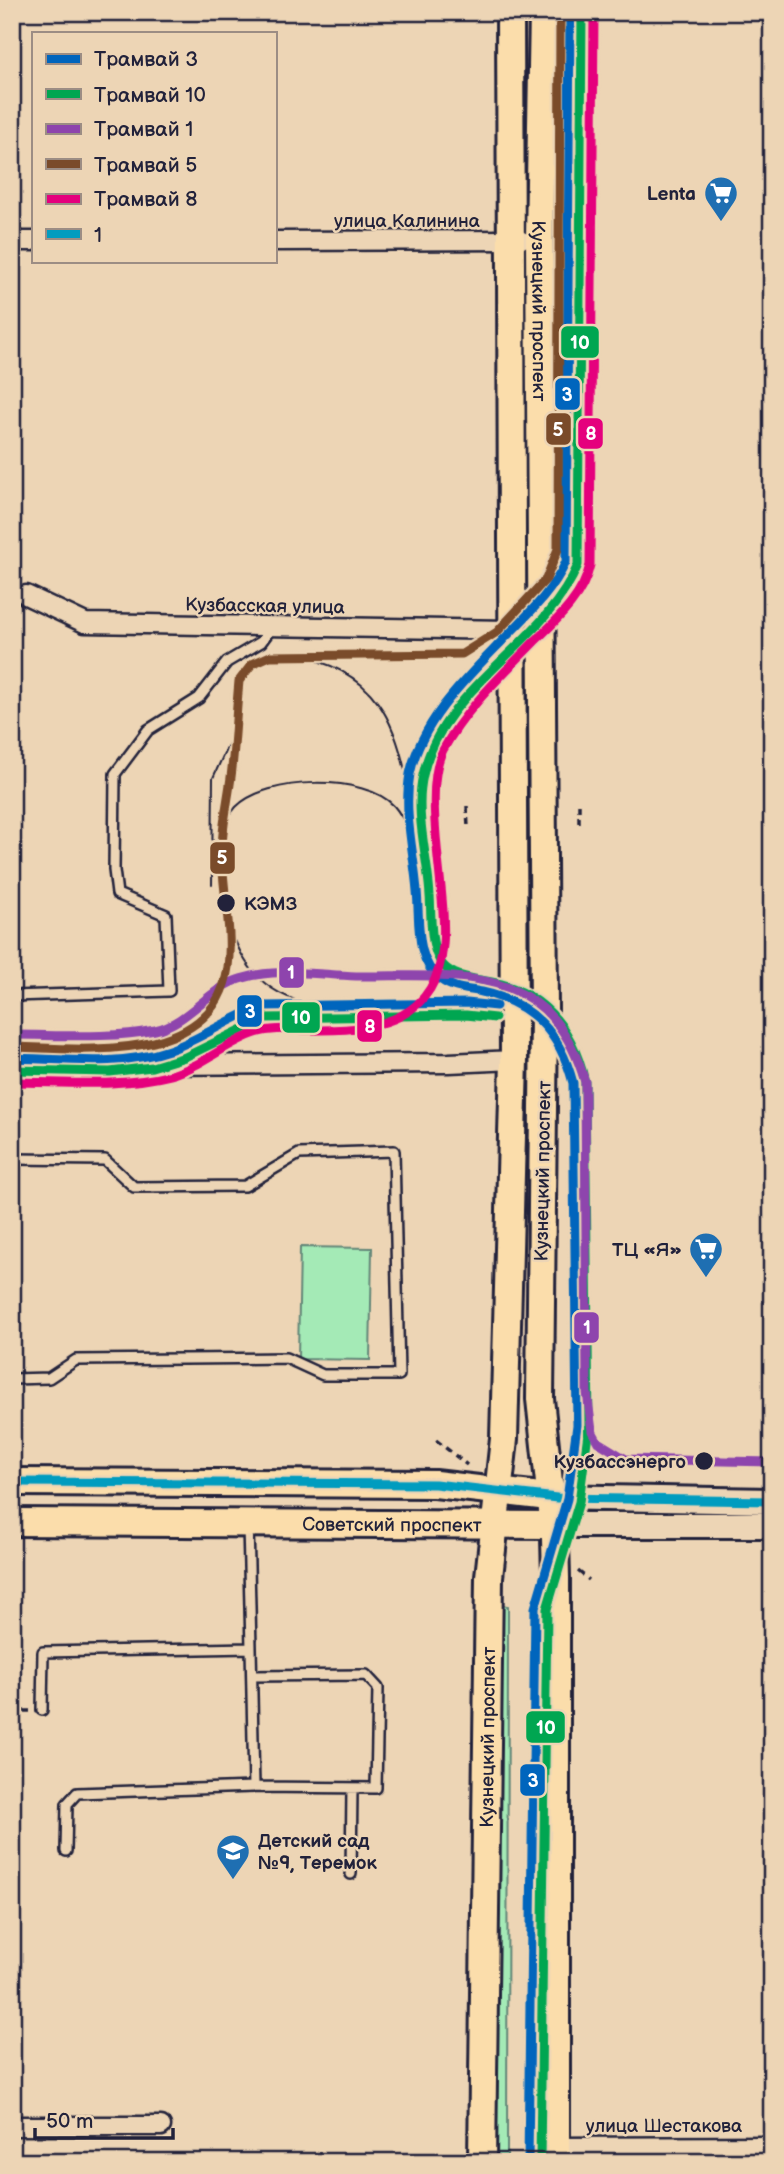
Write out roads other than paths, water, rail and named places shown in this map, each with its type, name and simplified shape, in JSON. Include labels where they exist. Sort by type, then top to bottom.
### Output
[{"type":"main road","name":"Кузнецкий проспект","points":[[482,2162],[489,1577],[500,1491],[514,1060],[510,629],[510,12]]},
{"type":"main road","name":"Кузнецкий проспект","points":[[543,12],[539,239],[544,1012],[540,1399],[553,1525],[557,1726],[556,2154]]},
{"type":"main road","name":"Советский проспект","points":[[12,1482],[435,1484],[549,1497],[772,1501]]},
{"type":"main road","name":"Советский проспект","points":[[12,1522],[772,1525]]},
{"type":"street","name":"улица Калинина","points":[[276,241],[539,239]]},
{"type":"street","points":[[12,241],[32,241]]},
{"type":"street","name":"Кузбасская улица","points":[[26,595],[85,622],[510,629]]},
{"type":"street","points":[[12,1066],[449,1063],[514,1060]]},
{"type":"street","points":[[12,2126],[161,2126]]},
{"type":"street","name":"улица Шестакова","points":[[556,2154],[772,2146]]},
{"type":"lane","points":[[12,996],[169,991],[166,915],[117,894],[114,870],[115,774],[148,730],[200,698],[227,662],[261,642],[273,625]]},
{"type":"lane","points":[[12,1159],[105,1160],[134,1188],[245,1186],[299,1154],[394,1151],[400,1375],[323,1375],[286,1358],[116,1359],[76,1360],[49,1378],[12,1379]]},
{"type":"lane","points":[[248,1523],[254,1787]]},
{"type":"lane","points":[[42,1710],[43,1652],[251,1648]]},
{"type":"lane","points":[[66,1851],[67,1804],[77,1793],[254,1787],[376,1788],[378,1688],[366,1675],[252,1675]]},
{"type":"lane","points":[[351,1874],[352,1789]]},
{"type":"tram line","name":"5","points":[[12,1047],[74,1049],[142,1044],[173,1036],[199,1021],[218,999],[228,967],[229,953],[222,865],[223,832],[239,681],[252,664],[270,656],[462,654],[497,632],[546,579],[558,549],[560,12]]},
{"type":"tram line","name":"3","points":[[528,2162],[535,1608],[567,1499],[577,1425],[573,1083],[552,1035],[530,1012],[500,997],[446,983],[432,972],[426,962],[420,939],[408,788],[416,755],[435,718],[461,685],[538,604],[566,562],[570,12]]},
{"type":"tram line","name":"10","points":[[540,2162],[547,1609],[579,1502],[589,1425],[585,1082],[575,1050],[548,1010],[536,1000],[505,985],[454,973],[445,968],[439,960],[433,939],[420,805],[423,775],[434,744],[451,716],[543,619],[563,593],[578,565],[582,12]]},
{"type":"tram line","name":"8","points":[[12,1082],[112,1083],[171,1075],[245,1037],[263,1031],[338,1030],[382,1023],[400,1016],[416,1005],[429,990],[438,970],[443,945],[444,923],[434,791],[443,750],[462,720],[485,692],[576,597],[590,565],[594,12]]},
{"type":"tram line","points":[[290,655],[319,661],[343,672],[362,686],[378,703],[399,746],[410,799]]},
{"type":"tram line","points":[[212,885],[213,778],[237,725]]},
{"type":"tram line","points":[[222,847],[230,816],[236,807],[250,797],[269,789],[315,783],[361,788],[380,796],[394,806],[401,816],[415,850]]},
{"type":"tram line","points":[[225,909],[244,959],[265,984],[295,1000],[314,1005]]},
{"type":"tram line","name":"1","points":[[12,1035],[102,1036],[155,1030],[178,1020],[228,984],[268,973],[464,978],[496,984],[524,995],[549,1014],[569,1042],[585,1082],[587,1392],[592,1431],[598,1442],[626,1459],[772,1462]]},
{"type":"tram line","name":"3","points":[[12,1058],[92,1061],[131,1059],[169,1050],[263,1006],[467,1003],[496,1006]]},
{"type":"tram line","name":"10","points":[[12,1070],[110,1072],[152,1067],[185,1057],[265,1018],[466,1015],[495,1018]]},
{"type":"place","name":"Lenta","points":[[721,223]]},
{"type":"place","name":"КЭМЗ","points":[[226,903]]},
{"type":"place","name":"ТЦ «Я»","points":[[706,1279]]},
{"type":"place","name":"Кузбассэнерго","points":[[704,1461]]},
{"type":"place","name":"Детский сад №9, Теремок","points":[[233,1881]]}]
